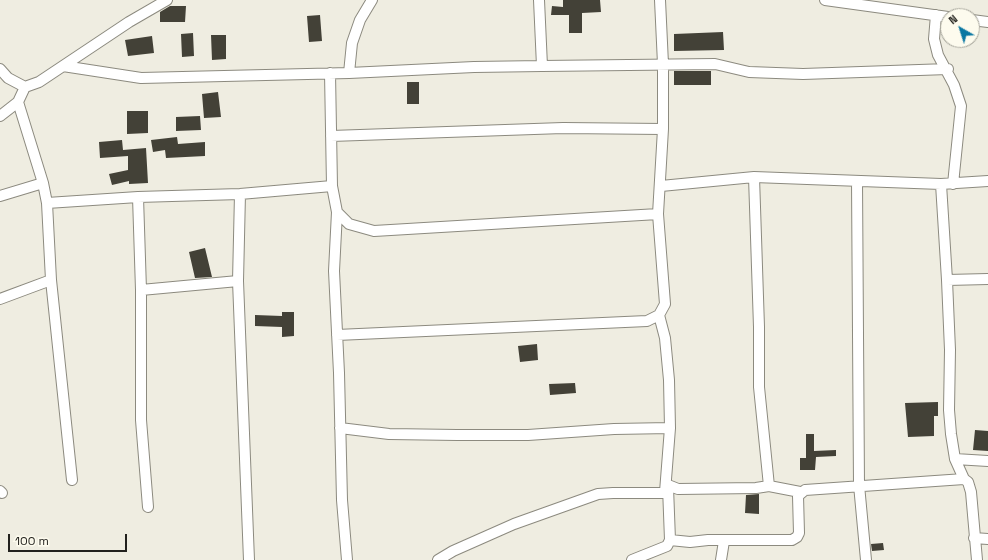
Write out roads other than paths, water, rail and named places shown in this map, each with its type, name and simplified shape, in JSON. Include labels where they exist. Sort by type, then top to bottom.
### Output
[{"type":"street","points":[[0,116],[18,102],[25,87],[39,82],[129,22],[167,0]]},
{"type":"street","points":[[349,73],[352,43],[360,20],[372,0]]},
{"type":"street","points":[[539,0],[542,66]]},
{"type":"street","points":[[337,335],[647,321],[659,315],[665,304],[658,214],[661,186],[663,129],[663,64],[660,0]]},
{"type":"street","points":[[825,0],[940,16]]},
{"type":"street","points":[[936,15],[934,39],[938,55],[948,69],[961,106],[953,184]]},
{"type":"street","points":[[63,66],[142,78],[349,73],[474,67],[663,64],[715,64],[749,72],[803,74],[948,69]]},
{"type":"street","points":[[0,69],[8,78],[25,87]]},
{"type":"street","points":[[330,73],[332,186],[337,212],[334,271],[342,500],[347,560]]},
{"type":"street","points":[[18,102],[43,183],[47,203],[51,280],[72,480]]},
{"type":"street","points":[[331,136],[563,128],[663,129]]},
{"type":"street","points":[[661,186],[754,177],[941,184],[988,181]]},
{"type":"street","points":[[754,177],[759,327],[759,387],[769,486]]},
{"type":"street","points":[[857,181],[859,485],[866,560]]},
{"type":"street","points":[[0,196],[43,183]]},
{"type":"street","points":[[941,184],[950,350],[949,410],[955,460],[964,479],[968,482],[972,497],[976,560]]},
{"type":"street","points":[[47,203],[138,197],[240,194],[332,186]]},
{"type":"street","points":[[240,194],[238,281],[248,560]]},
{"type":"street","points":[[138,197],[141,290],[141,420],[148,507]]},
{"type":"street","points":[[337,212],[349,224],[374,230],[658,214]]},
{"type":"street","points":[[947,280],[988,279]]},
{"type":"street","points":[[0,299],[51,280]]},
{"type":"street","points":[[141,290],[238,281]]},
{"type":"street","points":[[632,560],[667,546],[670,540],[666,489],[670,428],[669,380],[665,338],[659,315]]},
{"type":"street","points":[[340,428],[389,434],[457,435],[528,435],[614,429],[670,428]]},
{"type":"street","points":[[955,460],[988,462]]},
{"type":"street","points":[[438,560],[453,551],[514,524],[598,494],[666,489],[756,488],[769,486],[800,492],[805,490],[859,485],[964,479]]},
{"type":"street","points":[[670,540],[690,542],[792,540],[797,538],[799,533],[798,496],[800,492]]},
{"type":"street","points":[[974,538],[988,539]]},
{"type":"street","points":[[721,560],[724,541]]}]
